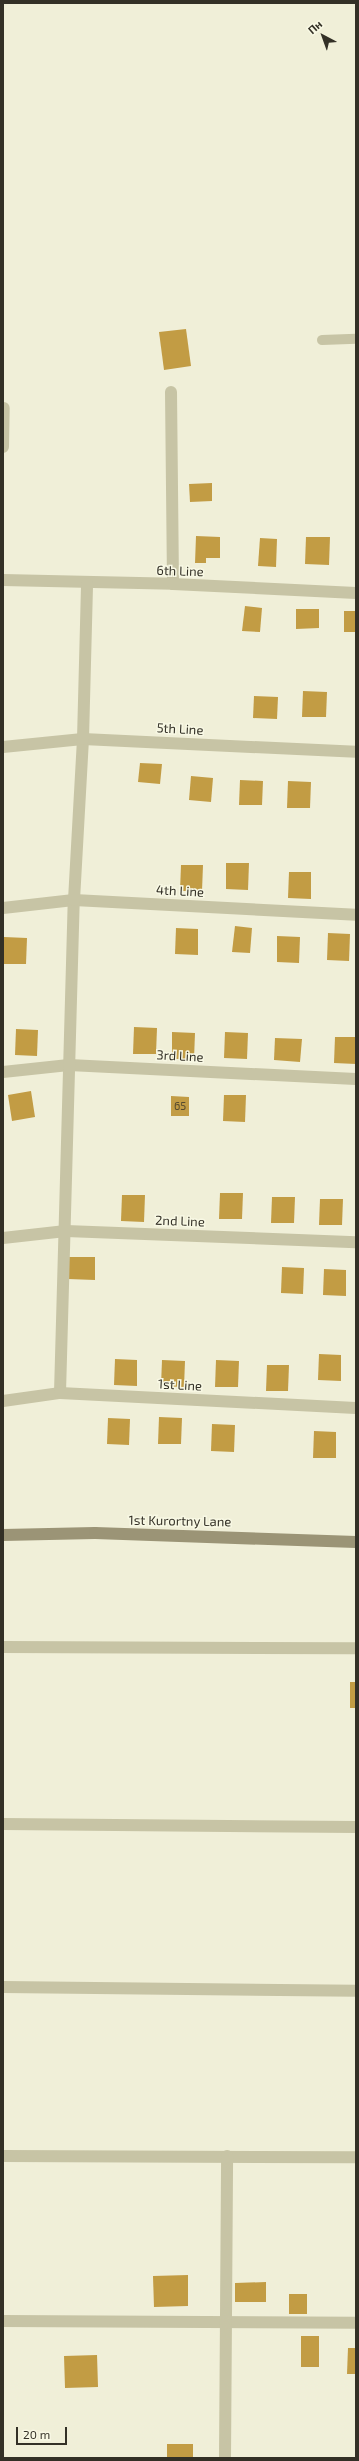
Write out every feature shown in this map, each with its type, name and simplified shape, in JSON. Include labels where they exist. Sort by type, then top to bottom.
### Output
[{"type":"street","points":[[171,392],[173,584]]},
{"type":"street","points":[[3,447],[4,408]]},
{"type":"street","name":"6th Line","points":[[3,580],[87,584],[173,584],[356,593]]},
{"type":"street","points":[[60,1393],[66,1231],[74,900],[83,739],[87,584]]},
{"type":"street","name":"5th Line","points":[[3,747],[83,739],[356,752]]},
{"type":"street","name":"4th Line","points":[[3,908],[74,900],[356,915]]},
{"type":"street","name":"3rd Line","points":[[3,1072],[69,1065],[356,1079]]},
{"type":"street","name":"2nd Line","points":[[3,1238],[66,1231],[356,1242]]},
{"type":"street","name":"1st Line","points":[[3,1400],[60,1393],[356,1408]]},
{"type":"street","name":"1st Kurortny Lane","points":[[3,1535],[95,1533],[356,1542]]},
{"type":"street","points":[[3,1647],[356,1648]]},
{"type":"street","points":[[3,1824],[356,1827]]},
{"type":"street","points":[[3,1987],[356,1991]]},
{"type":"street","points":[[3,2156],[356,2157]]},
{"type":"street","points":[[225,2458],[227,2156]]},
{"type":"street","points":[[3,2321],[356,2323]]},
{"type":"lane","points":[[322,340],[356,339]]},
{"type":"building","points":[[186,329],[191,366],[164,370],[159,332]]},
{"type":"building","points":[[212,483],[212,501],[190,502],[189,484]]},
{"type":"building","points":[[196,536],[220,537],[220,558],[206,558],[206,563],[195,563]]},
{"type":"building","points":[[306,537],[330,537],[329,565],[305,564]]},
{"type":"building","points":[[260,538],[277,539],[276,567],[258,566]]},
{"type":"building","points":[[245,606],[262,608],[260,632],[242,631]]},
{"type":"building","points":[[296,609],[319,609],[319,628],[296,629]]},
{"type":"building","points":[[344,611],[356,611],[356,632],[344,632]]},
{"type":"building","points":[[303,691],[327,692],[326,717],[302,717]]},
{"type":"building","points":[[254,696],[278,697],[277,719],[253,718]]},
{"type":"building","points":[[140,763],[162,764],[160,784],[138,782]]},
{"type":"building","points":[[191,776],[213,778],[211,802],[189,800]]},
{"type":"building","points":[[240,780],[263,781],[262,805],[239,805]]},
{"type":"building","points":[[288,781],[311,782],[310,808],[287,808]]},
{"type":"building","points":[[226,863],[249,863],[248,890],[226,889]]},
{"type":"building","points":[[181,865],[203,865],[202,891],[180,891]]},
{"type":"building","points":[[289,872],[311,872],[311,899],[288,898]]},
{"type":"building","points":[[235,926],[252,928],[250,953],[232,952]]},
{"type":"building","points":[[176,928],[198,929],[198,955],[175,954]]},
{"type":"building","points":[[328,933],[350,934],[349,961],[327,960]]},
{"type":"building","points":[[277,936],[300,937],[299,963],[277,962]]},
{"type":"building","points":[[4,937],[27,938],[26,964],[4,964]]},
{"type":"building","points":[[134,1027],[157,1028],[156,1054],[133,1054]]},
{"type":"building","points":[[16,1029],[38,1030],[37,1056],[15,1055]]},
{"type":"building","points":[[172,1032],[195,1033],[194,1059],[172,1059]]},
{"type":"building","points":[[225,1032],[248,1033],[247,1059],[224,1058]]},
{"type":"building","points":[[335,1037],[356,1037],[356,1064],[334,1063]]},
{"type":"building","points":[[275,1038],[302,1039],[300,1062],[274,1060]]},
{"type":"building","points":[[31,1091],[35,1117],[12,1121],[8,1095]]},
{"type":"building","points":[[224,1095],[246,1095],[245,1122],[223,1121]]},
{"type":"building","points":[[171,1096],[189,1097],[189,1116],[171,1116]]},
{"type":"building","points":[[220,1193],[243,1193],[242,1219],[219,1219]]},
{"type":"building","points":[[122,1195],[145,1195],[144,1222],[121,1221]]},
{"type":"building","points":[[272,1197],[295,1197],[294,1223],[271,1223]]},
{"type":"building","points":[[320,1199],[343,1199],[342,1225],[319,1225]]},
{"type":"building","points":[[69,1257],[95,1257],[95,1280],[68,1279]]},
{"type":"building","points":[[282,1267],[304,1268],[303,1294],[281,1293]]},
{"type":"building","points":[[324,1269],[346,1270],[346,1296],[323,1295]]},
{"type":"building","points":[[319,1354],[341,1355],[341,1381],[318,1380]]},
{"type":"building","points":[[115,1359],[137,1360],[137,1386],[114,1385]]},
{"type":"building","points":[[162,1360],[185,1361],[184,1387],[161,1386]]},
{"type":"building","points":[[216,1360],[239,1361],[238,1387],[215,1387]]},
{"type":"building","points":[[267,1365],[289,1365],[288,1391],[266,1391]]},
{"type":"building","points":[[159,1417],[182,1418],[181,1444],[158,1444]]},
{"type":"building","points":[[108,1418],[130,1419],[129,1445],[107,1444]]},
{"type":"building","points":[[212,1424],[235,1425],[234,1452],[211,1451]]},
{"type":"building","points":[[314,1431],[336,1432],[336,1458],[313,1458]]},
{"type":"building","points":[[350,1682],[356,1682],[356,1708],[350,1708]]},
{"type":"building","points":[[188,2275],[188,2306],[154,2307],[153,2276]]},
{"type":"building","points":[[266,2282],[266,2302],[235,2302],[235,2283]]},
{"type":"building","points":[[289,2294],[307,2294],[307,2314],[289,2314]]},
{"type":"building","points":[[301,2336],[319,2336],[319,2367],[301,2367]]},
{"type":"building","points":[[348,2348],[356,2348],[356,2374],[347,2374]]},
{"type":"building","points":[[97,2355],[98,2387],[65,2388],[64,2356]]},
{"type":"building","points":[[167,2444],[193,2444],[193,2458],[167,2458]]}]
